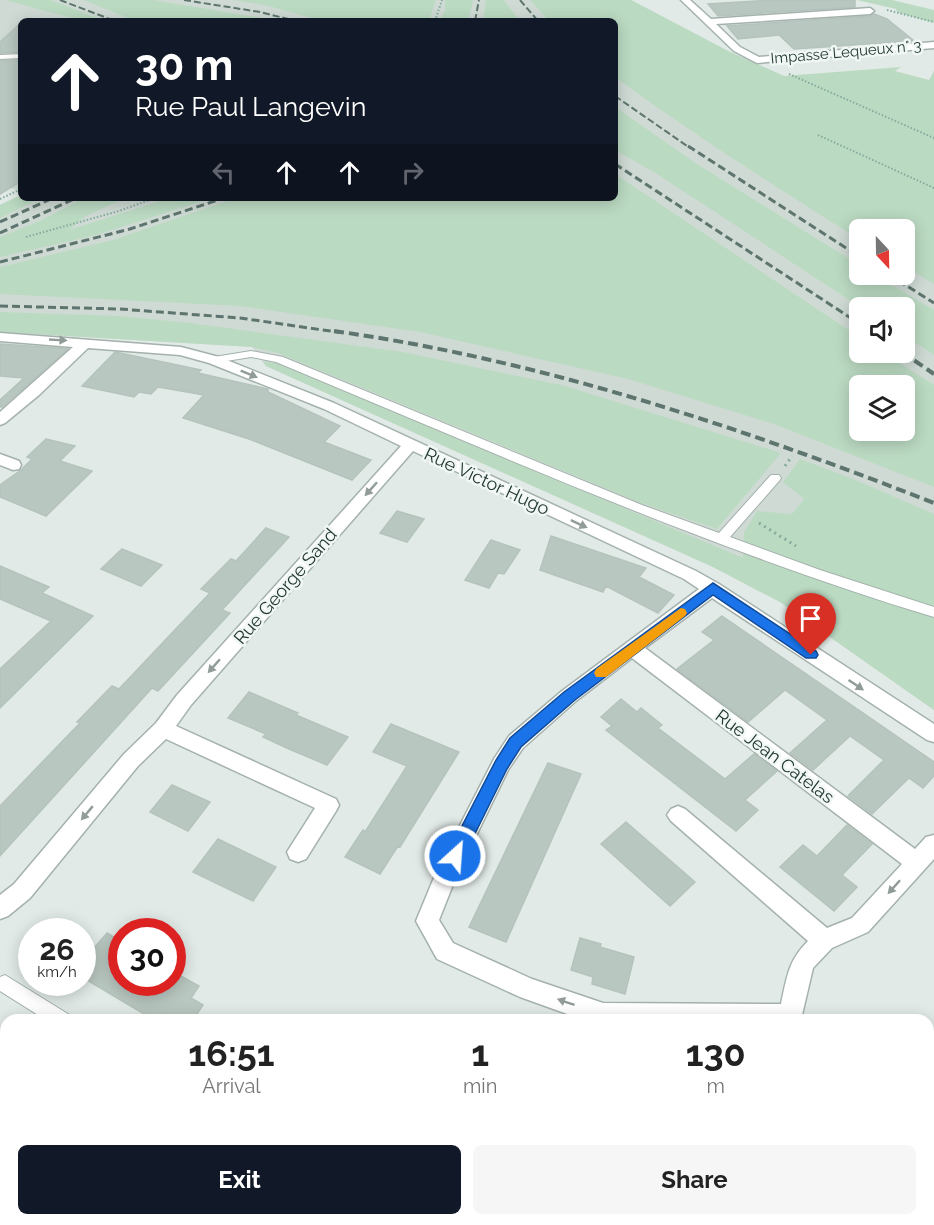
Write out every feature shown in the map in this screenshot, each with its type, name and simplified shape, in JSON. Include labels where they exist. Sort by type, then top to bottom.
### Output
[{"type":"street","points":[[685,0],[737,49],[757,60]]},
{"type":"street","points":[[708,22],[870,10]]},
{"type":"street","name":"Impasse Lequeux n° 3","points":[[757,60],[934,45]]},
{"type":"street","name":"Rue Victor Hugo","points":[[0,337],[181,351],[214,360],[328,406],[690,575],[934,734]]},
{"type":"street","points":[[0,420],[34,392],[86,342]]},
{"type":"street","name":"Rue George Sand","points":[[0,909],[22,891],[131,760],[163,729],[184,700],[410,445]]},
{"type":"street","points":[[600,1014],[528,989],[445,951],[427,921],[451,865],[501,765],[516,742],[569,696],[713,588]]},
{"type":"street","name":"Rue Jean Catelas","points":[[633,649],[917,862]]},
{"type":"street","points":[[163,729],[329,805],[298,852]]},
{"type":"street","points":[[678,815],[824,939]]},
{"type":"street","points":[[792,1014],[802,962],[824,939],[860,926],[934,844]]},
{"type":"lane","points":[[0,57],[18,56]]},
{"type":"lane","points":[[214,360],[251,354],[279,359],[638,508],[815,573],[934,612]]},
{"type":"lane","points":[[721,539],[775,478]]},
{"type":"lane","points":[[5,984],[52,1014]]},
{"type":"path","points":[[436,18],[442,0]]},
{"type":"path","points":[[883,9],[934,22]]},
{"type":"path","points":[[757,60],[934,138]]},
{"type":"path","points":[[818,135],[934,188]]},
{"type":"path","points":[[0,199],[18,190]]},
{"type":"path","points":[[26,237],[147,201]]},
{"type":"shaded area","points":[[0,0],[631,0],[730,52],[934,143],[934,710],[780,602],[713,567],[266,366],[252,347],[0,332],[0,205],[18,196],[18,201],[618,201],[618,18],[18,18],[18,189],[0,186]]},
{"type":"green space","points":[[5,0],[51,0],[97,18],[68,16]]},
{"type":"green space","points":[[84,0],[153,0],[263,18],[128,18]]},
{"type":"green space","points":[[234,0],[436,0],[430,18],[311,18],[269,6]]},
{"type":"green space","points":[[445,0],[473,0],[469,18],[441,18],[445,11]]},
{"type":"green space","points":[[486,0],[504,0],[518,18],[483,18]]},
{"type":"green space","points":[[530,0],[631,0],[730,52],[784,76],[901,67],[895,71],[929,80],[934,71],[934,284],[915,272],[915,219],[849,219],[849,233],[705,140],[618,79],[618,18],[546,18]]},
{"type":"green space","points":[[857,0],[892,0],[934,10],[934,23],[897,12],[896,9]]},
{"type":"green space","points":[[618,109],[697,164],[849,259],[849,285],[892,285],[912,297],[849,297],[849,300],[657,174],[618,152]]},
{"type":"green space","points":[[618,176],[849,330],[849,363],[899,363],[934,385],[934,487],[774,424],[628,379],[420,332],[241,306],[0,294],[0,267],[113,240],[227,201],[618,201]]},
{"type":"green space","points":[[18,196],[18,201],[35,201],[0,218],[0,205]]},
{"type":"green space","points":[[78,201],[119,201],[84,217],[69,230],[161,201],[203,201],[96,235],[0,257],[0,237],[42,220]]},
{"type":"green space","points":[[915,299],[934,310],[934,355],[915,343]]},
{"type":"green space","points":[[0,312],[119,316],[190,323],[403,352],[565,386],[781,453],[717,529],[641,503],[278,353],[252,347],[0,332]]},
{"type":"green space","points":[[263,362],[278,363],[743,558],[744,532],[757,511],[792,514],[804,499],[783,482],[800,459],[934,514],[934,710],[780,602],[713,567],[266,366]]},
{"type":"building","points":[[773,0],[855,0],[855,7],[718,16],[708,4]]},
{"type":"building","points":[[874,14],[887,19],[914,41],[794,49],[779,35],[738,39],[727,26],[870,16]]},
{"type":"building","points":[[18,26],[18,52],[0,53],[1,41]]},
{"type":"building","points":[[18,60],[18,183],[0,194],[0,61]]},
{"type":"building","points":[[0,344],[68,349],[0,407],[0,400],[24,378],[0,376]]},
{"type":"building","points":[[115,352],[201,370],[198,373],[268,389],[268,392],[340,426],[324,442],[371,460],[352,480],[249,439],[183,418],[204,395],[158,387],[151,394],[139,392],[134,397],[82,386]]},
{"type":"building","points":[[46,439],[75,446],[60,461],[92,471],[46,516],[0,497],[0,485],[32,459],[27,457]]},
{"type":"building","points":[[397,511],[424,519],[407,542],[380,533]]},
{"type":"building","points":[[266,528],[289,537],[222,610],[230,613],[158,691],[152,688],[0,856],[0,806],[80,723],[77,722],[112,686],[119,689],[210,593],[201,589],[231,559],[236,561]]},
{"type":"building","points":[[551,536],[646,568],[639,577],[674,595],[658,613],[606,586],[603,592],[540,570]]},
{"type":"building","points":[[491,540],[520,550],[504,574],[498,573],[489,588],[465,580]]},
{"type":"building","points":[[122,549],[162,565],[141,586],[101,569]]},
{"type":"building","points":[[0,566],[49,587],[42,593],[93,616],[0,708],[0,669],[51,621],[0,599]]},
{"type":"building","points":[[722,616],[934,762],[934,776],[923,788],[909,778],[872,814],[848,796],[884,760],[850,736],[813,770],[790,753],[827,720],[785,690],[748,722],[677,669],[714,640],[702,632]]},
{"type":"building","points":[[249,692],[348,737],[327,765],[289,749],[263,737],[266,734],[228,718]]},
{"type":"building","points":[[621,699],[637,712],[641,708],[662,725],[658,728],[725,779],[754,754],[777,771],[745,800],[758,810],[736,831],[606,730],[612,726],[601,717]]},
{"type":"building","points":[[391,724],[459,752],[400,847],[398,846],[380,874],[345,857],[363,830],[365,832],[407,766],[373,752]]},
{"type":"building","points":[[548,763],[581,774],[506,942],[469,927]]},
{"type":"building","points":[[172,785],[210,802],[188,831],[150,812]]},
{"type":"building","points":[[626,822],[695,882],[670,906],[601,844]]},
{"type":"building","points":[[847,825],[872,844],[842,875],[857,887],[834,911],[780,867],[803,845],[817,856]]},
{"type":"building","points":[[218,839],[276,867],[253,901],[193,872]]},
{"type":"building","points":[[107,933],[108,934],[108,993],[96,985],[96,946]]},
{"type":"building","points":[[580,938],[601,944],[600,947],[634,957],[625,994],[592,984],[593,977],[571,970]]},
{"type":"building","points":[[186,979],[199,986],[191,998],[203,1005],[197,1014],[144,1014],[114,996],[186,996]]},
{"type":"railway","points":[[60,0],[107,18]]},
{"type":"railway","points":[[184,0],[284,18]]},
{"type":"railway","points":[[476,18],[479,0]]},
{"type":"railway","points":[[520,0],[535,18]]},
{"type":"railway","points":[[618,98],[690,148]]},
{"type":"railway","points":[[688,146],[849,250]]},
{"type":"railway","points":[[618,166],[849,317]]},
{"type":"railway","points":[[0,222],[46,201]]},
{"type":"railway","points":[[0,233],[69,201]]},
{"type":"railway","points":[[0,262],[130,229],[215,201]]},
{"type":"railway","points":[[905,285],[934,303]]},
{"type":"railway","points":[[0,306],[120,309],[240,318],[344,333]]},
{"type":"railway","points":[[334,331],[488,359],[639,399],[788,448],[934,503]]},
{"type":"railway","points":[[915,361],[934,374]]},
{"type":"slow traffic","points":[[601,673],[681,613]]},
{"type":"route","points":[[455,856],[501,765],[516,742],[569,696],[713,588],[811,655]]}]
